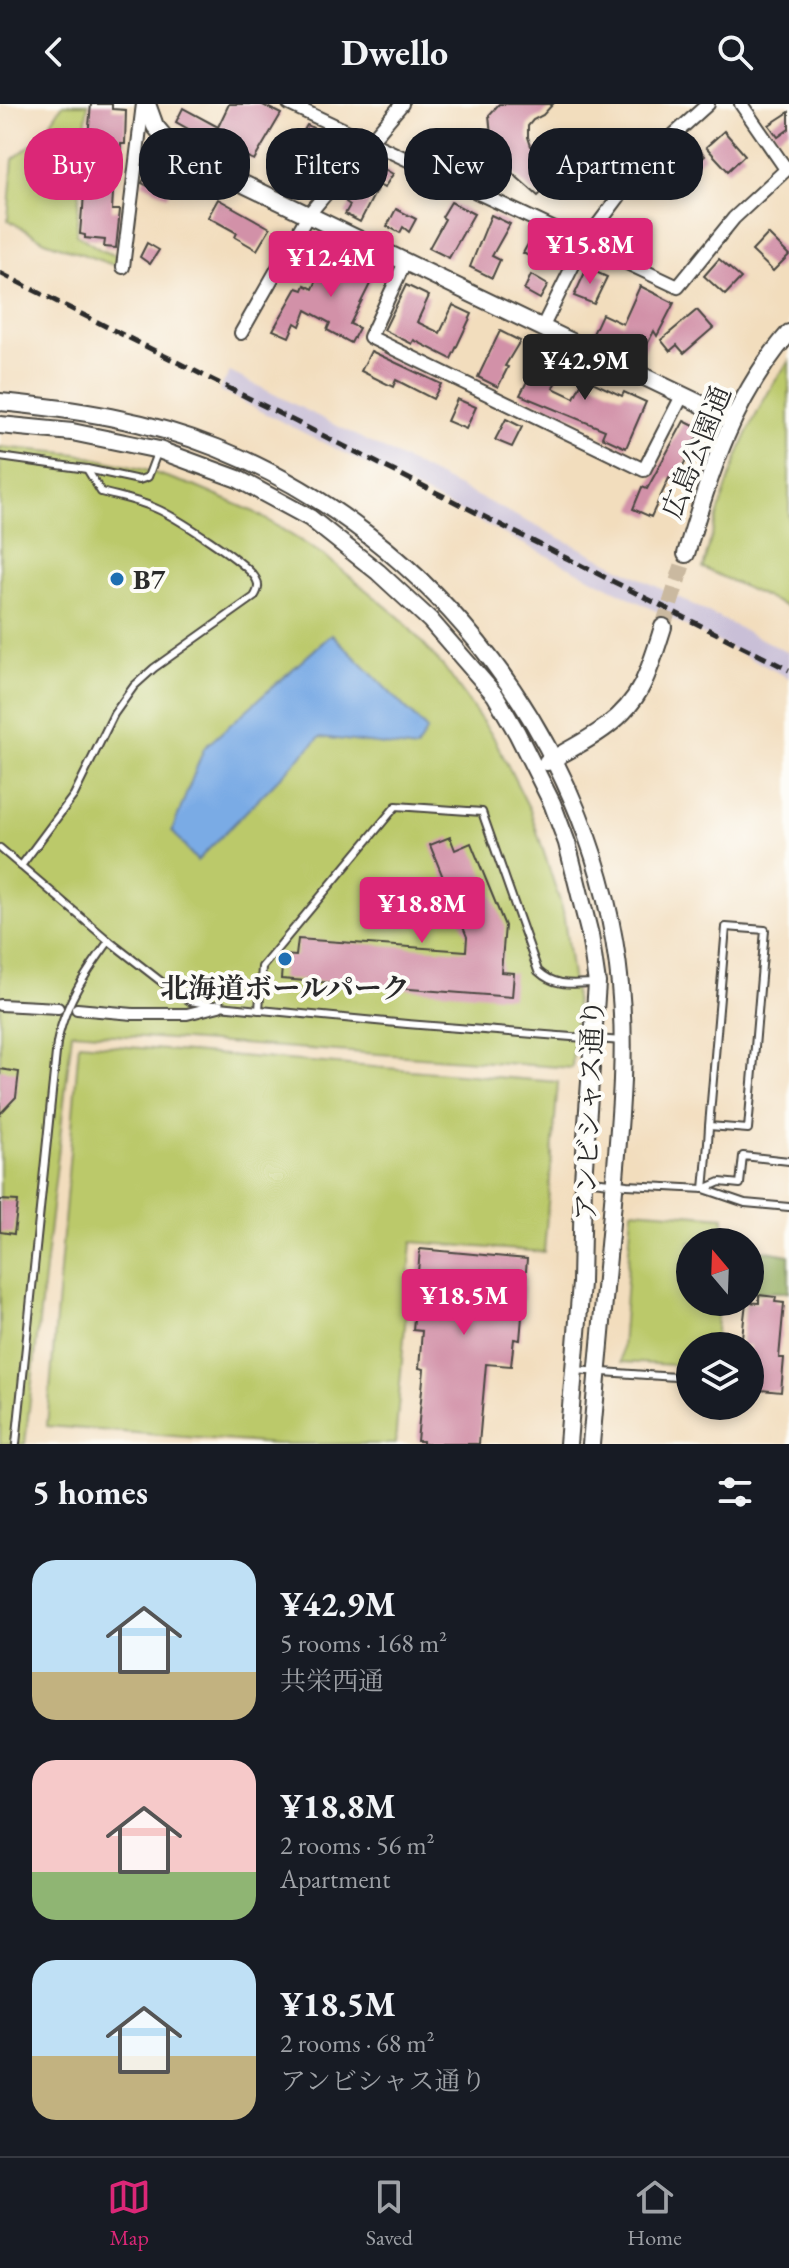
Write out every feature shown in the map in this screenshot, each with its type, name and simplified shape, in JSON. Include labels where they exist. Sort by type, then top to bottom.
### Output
[{"type":"street","points":[[145,104],[155,126],[177,152],[732,419]]},
{"type":"street","points":[[123,267],[145,104]]},
{"type":"street","points":[[289,104],[339,128]]},
{"type":"street","points":[[382,128],[402,104]]},
{"type":"street","points":[[542,328],[584,243],[648,158],[708,104]]},
{"type":"street","points":[[388,151],[678,287],[734,218],[788,168],[741,104]]},
{"type":"street","points":[[241,333],[308,215],[321,200]]},
{"type":"street","points":[[405,262],[370,337],[644,470],[682,396]]},
{"type":"street","name":"広島公園通","points":[[686,554],[706,483],[732,419],[761,369],[789,333]]},
{"type":"street","name":"アンビシャス通り","points":[[0,402],[60,407],[107,416],[192,439],[281,478],[345,517],[406,567],[466,628],[522,702],[554,758],[586,830],[602,885],[620,985],[622,1087],[591,1444]]},
{"type":"street","name":"アンビシャス通り","points":[[0,425],[72,432],[159,450],[238,479],[274,497],[310,518],[378,572],[430,620],[495,695],[535,768],[567,843],[590,935],[597,983],[583,1180],[581,1283],[568,1444]]},
{"type":"street","points":[[535,768],[597,734],[627,708],[643,684],[663,627]]},
{"type":"street","points":[[0,1005],[58,1008]]},
{"type":"street","points":[[77,1009],[133,1014],[187,1014],[219,1006]]},
{"type":"lane","points":[[0,457],[139,480],[148,477],[159,450]]},
{"type":"lane","points":[[21,866],[74,795],[114,714],[134,686],[154,668],[254,597],[258,587],[256,577],[171,516],[139,502],[101,492],[87,469]]},
{"type":"lane","points":[[259,1010],[262,967],[396,806],[482,812],[538,971],[558,984],[597,983]]},
{"type":"lane","points":[[0,848],[109,941],[190,1001],[259,1010],[622,1041]]},
{"type":"lane","points":[[704,1189],[709,1126],[726,927],[765,930],[748,1129],[709,1126]]},
{"type":"lane","points":[[16,1444],[57,1043],[73,993],[109,941]]},
{"type":"lane","points":[[704,1189],[720,1182],[740,1184],[743,1156],[789,1161]]},
{"type":"lane","points":[[583,1180],[704,1189],[745,1203],[789,1207]]},
{"type":"lane","points":[[574,1370],[676,1377]]},
{"type":"shaded area","points":[[230,372],[789,653],[789,678],[219,390]]},
{"type":"green space","points":[[63,104],[88,104],[85,128],[47,128]]},
{"type":"green space","points":[[24,150],[24,200],[79,200],[76,234],[117,256],[116,266],[45,241],[8,220],[13,159]]},
{"type":"green space","points":[[789,361],[789,608],[703,568],[736,460],[759,409]]},
{"type":"green space","name":"北海道ボールパーク","points":[[0,447],[77,454],[145,470],[194,486],[254,512],[325,556],[400,618],[444,667],[494,738],[530,810],[563,911],[576,1006],[572,1068],[72,1032],[25,1444],[0,1444]]},
{"type":"green space","points":[[79,1043],[558,1082],[544,1252],[412,1242],[395,1444],[274,1444],[47,1426]]},
{"type":"green space","points":[[632,1210],[724,1217],[723,1228],[676,1228],[676,1316],[717,1316],[716,1332],[676,1332],[676,1365],[621,1362]]},
{"type":"green space","points":[[764,1251],[789,1255],[789,1292],[764,1292]]},
{"type":"water","points":[[332,634],[427,730],[416,749],[320,737],[197,861],[172,831],[204,748]]},
{"type":"building","points":[[91,104],[112,104],[112,109],[126,110],[125,144],[123,128],[89,128]]},
{"type":"building","points":[[229,104],[261,104],[281,114],[273,128],[266,128],[266,140],[254,160],[250,158],[250,128],[187,128],[176,122],[183,108],[218,127]]},
{"type":"building","points":[[499,104],[553,104],[528,126],[528,187],[512,173],[512,128],[490,128],[489,115]]},
{"type":"building","points":[[789,112],[789,129],[778,137],[769,125]]},
{"type":"building","points":[[724,131],[745,155],[728,171],[706,147]]},
{"type":"building","points":[[83,200],[113,200],[112,210],[120,210],[116,248],[104,247],[105,240],[85,238],[80,234]]},
{"type":"building","points":[[220,200],[270,228],[257,250],[235,237],[237,233],[208,217]]},
{"type":"building","points":[[371,200],[360,222],[345,214],[350,205],[346,202]]},
{"type":"building","points":[[451,202],[474,214],[449,258],[429,248]]},
{"type":"building","points":[[396,209],[416,219],[409,232],[403,227],[400,233],[387,226]]},
{"type":"building","points":[[491,215],[510,224],[492,256],[500,260],[492,278],[470,267]]},
{"type":"building","points":[[768,234],[789,255],[773,271],[752,251]]},
{"type":"building","points":[[533,235],[554,246],[544,264],[523,253]]},
{"type":"building","points":[[147,243],[159,250],[150,264],[140,257]]},
{"type":"building","points":[[362,257],[379,266],[350,324],[359,328],[351,343],[327,330],[330,323],[306,310],[300,326],[295,323],[289,337],[273,330],[297,288],[303,290],[305,285],[313,289],[327,258],[354,273]]},
{"type":"building","points":[[719,259],[741,278],[725,295],[704,276]]},
{"type":"building","points":[[587,268],[607,277],[594,304],[574,296]]},
{"type":"building","points":[[531,275],[548,285],[540,299],[524,290]]},
{"type":"building","points":[[406,285],[429,296],[417,322],[440,333],[453,305],[472,314],[451,359],[414,340],[412,344],[384,330]]},
{"type":"building","points":[[640,286],[674,303],[657,336],[654,331],[640,358],[592,336],[602,314],[623,324]]},
{"type":"building","points":[[697,310],[713,328],[684,353],[677,345],[670,351],[661,340]]},
{"type":"building","points":[[500,331],[520,341],[505,366],[508,367],[498,387],[478,377]]},
{"type":"building","points":[[371,351],[441,384],[433,399],[396,380],[393,387],[361,371]]},
{"type":"building","points":[[542,352],[564,362],[553,388],[574,398],[584,378],[622,396],[624,392],[646,402],[626,448],[602,437],[605,430],[520,395]]},
{"type":"building","points":[[457,399],[476,407],[466,429],[447,421]]},
{"type":"building","points":[[506,419],[522,427],[512,447],[495,440]]},
{"type":"building","points":[[684,421],[702,430],[675,481],[669,478],[651,517],[633,509],[642,487],[647,489]]},
{"type":"building","points":[[450,837],[455,850],[471,843],[505,926],[501,972],[514,973],[512,997],[281,979],[283,955],[296,956],[298,939],[466,951],[467,937],[430,845]]},
{"type":"building","points":[[0,1069],[19,1072],[16,1097],[0,1114]]},
{"type":"building","points":[[0,1200],[18,1201],[14,1234],[0,1232]]},
{"type":"building","points":[[420,1249],[527,1259],[520,1340],[514,1339],[511,1366],[486,1364],[479,1444],[423,1444],[423,1441],[417,1441],[424,1369],[419,1368],[422,1331],[413,1330]]},
{"type":"building","points":[[764,1296],[776,1297],[775,1302],[784,1303],[779,1358],[784,1358],[781,1392],[764,1390],[764,1332],[743,1332],[744,1316],[764,1316]]},
{"type":"tunnel","points":[[663,627],[686,554]]},
{"type":"railway","points":[[0,273],[789,670]]},
{"type":"place","name":"B7","points":[[117,579]]},
{"type":"place","name":"北海道ボールパーク","points":[[285,959]]}]
